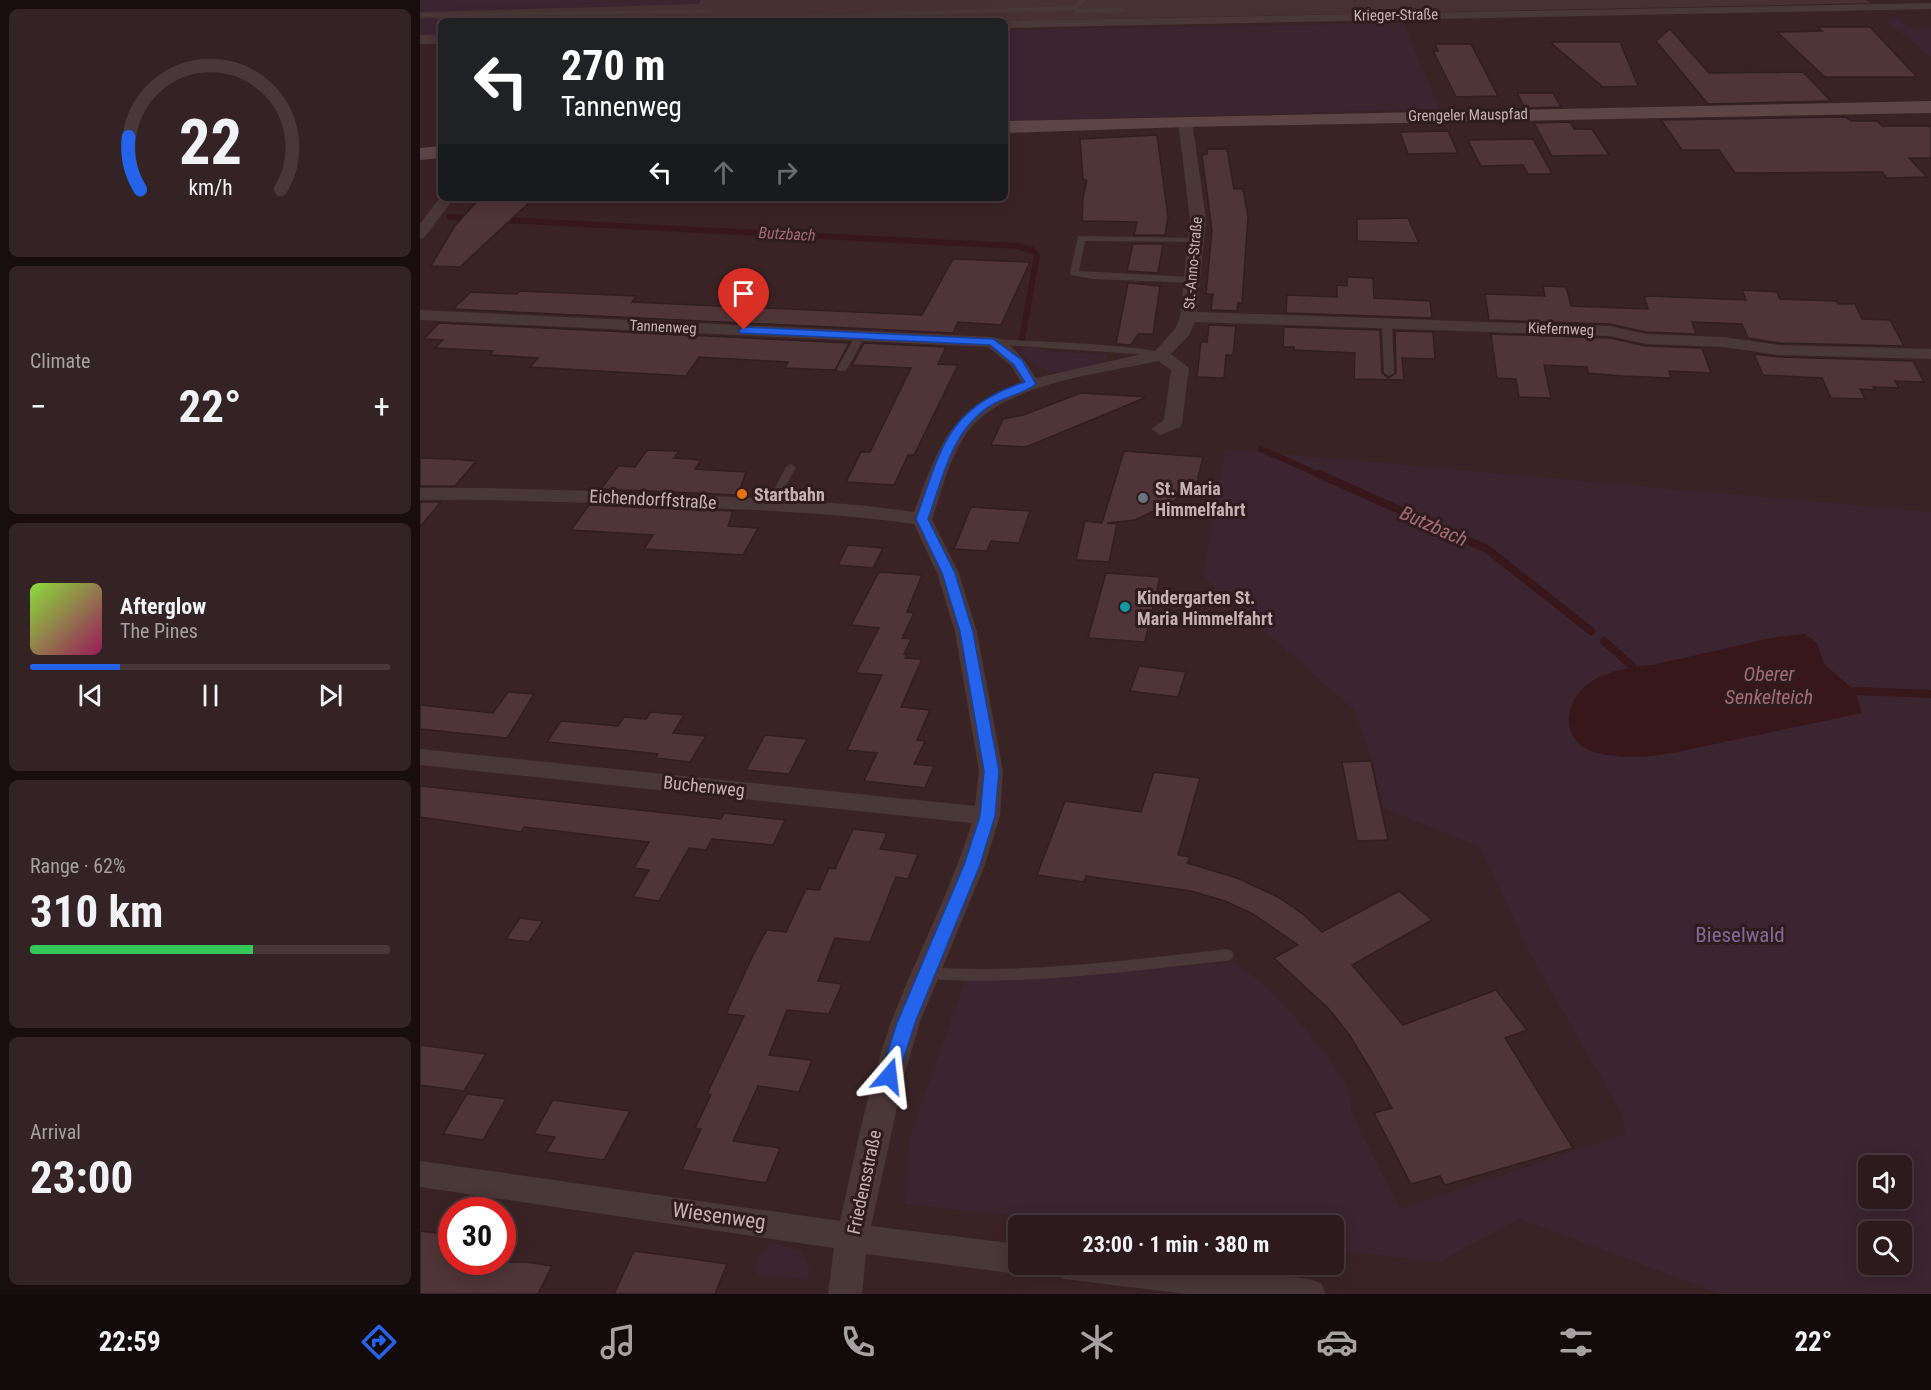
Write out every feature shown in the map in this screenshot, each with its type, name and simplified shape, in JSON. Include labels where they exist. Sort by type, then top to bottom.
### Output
[{"type":"main road","name":"Grengeler Mauspfad","points":[[1008,127],[1185,121],[1931,106]]},
{"type":"main road","points":[[420,154],[438,152]]},
{"type":"street","name":"Krieger-Straße","points":[[1008,24],[1076,14],[1931,6]]},
{"type":"street","points":[[420,40],[438,40]]},
{"type":"street","name":"St.-Anno-Straße","points":[[1161,355],[1183,331],[1188,317],[1192,280],[1198,219],[1185,121]]},
{"type":"street","points":[[420,234],[445,201]]},
{"type":"street","name":"Tannenweg","points":[[420,315],[993,342]]},
{"type":"street","name":"Kiefernweg","points":[[1188,317],[1610,331],[1646,339],[1736,343],[1779,350],[1931,354]]},
{"type":"street","points":[[993,342],[1018,363],[1031,384]]},
{"type":"street","points":[[922,519],[951,438],[968,418],[985,404],[1012,390],[1161,355],[1180,368],[1166,426]]},
{"type":"street","name":"Eichendorffstraße","points":[[420,494],[500,492],[884,513],[922,519]]},
{"type":"street","name":"Friedensstraße","points":[[845,1294],[852,1239],[889,1076],[906,1023],[972,865],[987,816],[991,771],[966,632],[948,573],[922,519]]},
{"type":"street","name":"Buchenweg","points":[[420,757],[987,816]]},
{"type":"street","name":"Wiesenweg","points":[[420,1174],[816,1230],[852,1239],[1008,1258]]},
{"type":"street","points":[[1131,1275],[1210,1288],[1309,1294]]},
{"type":"lane","points":[[1076,14],[1084,0]]},
{"type":"lane","points":[[709,18],[714,2]]},
{"type":"lane","points":[[831,18],[1076,14],[1123,10]]},
{"type":"lane","points":[[420,15],[711,11]]},
{"type":"lane","points":[[445,15],[451,18]]},
{"type":"lane","points":[[1192,280],[1093,276],[1074,273],[1081,238],[1196,240]]},
{"type":"lane","points":[[1387,325],[1389,373]]},
{"type":"lane","points":[[842,369],[860,336]]},
{"type":"lane","points":[[993,342],[1136,351],[1161,355]]},
{"type":"lane","points":[[770,506],[790,467]]},
{"type":"lane","points":[[927,973],[956,976],[1057,972],[1227,955]]},
{"type":"shaded area","points":[[420,0],[1866,0],[1871,3],[1008,21],[1008,18],[438,18],[438,36],[420,37]]},
{"type":"green space","points":[[420,0],[701,0],[699,4],[420,12]]},
{"type":"green space","points":[[1895,17],[1910,28],[1931,28],[1931,57],[1884,20]]},
{"type":"green space","points":[[420,18],[438,19],[438,34],[420,35]]},
{"type":"green space","points":[[1403,23],[1440,109],[1008,121],[1008,30]]},
{"type":"green space","points":[[1029,345],[1045,351],[1106,354],[1107,359],[1105,363],[1068,372],[1051,372],[1019,353],[1022,347]]},
{"type":"green space","name":"Bieselwald","points":[[1225,449],[1931,512],[1931,1294],[1721,1294],[1520,1219],[1439,1262],[1344,1251],[1344,1215],[1008,1216],[905,1204],[909,1139],[966,979],[1232,963],[1262,983],[1281,1001],[1334,1065],[1351,1098],[1351,1112],[1400,1209],[1625,1134],[1622,1114],[1531,956],[1480,847],[1383,808],[1372,759],[1354,710],[1203,577]],"holes":[[[1820,655],[1824,664],[1855,691],[1862,713],[1665,754],[1628,757],[1597,753],[1578,745],[1569,723],[1632,666],[1653,665],[1671,660]]]},
{"type":"green space","points":[[776,1244],[801,1251],[810,1270],[808,1280],[756,1274],[759,1254],[770,1245]]},
{"type":"water","name":"Oberer Senkelteich","points":[[1805,634],[1817,643],[1824,664],[1855,691],[1862,713],[1683,751],[1649,756],[1615,756],[1598,753],[1586,749],[1577,742],[1572,733],[1569,713],[1573,703],[1588,684],[1602,676],[1628,668],[1653,665],[1776,637]]},
{"type":"building","points":[[1818,27],[1870,27],[1917,77],[1825,77],[1777,32],[1822,31]]},
{"type":"building","points":[[1670,29],[1709,73],[1803,72],[1831,101],[1708,104],[1656,41]]},
{"type":"building","points":[[1550,42],[1620,42],[1638,86],[1603,87]]},
{"type":"building","points":[[1435,44],[1471,44],[1498,96],[1456,97],[1433,51],[1438,51]]},
{"type":"building","points":[[1517,93],[1553,93],[1561,107],[1525,108]]},
{"type":"building","points":[[1846,117],[1851,121],[1877,121],[1882,126],[1931,126],[1931,158],[1909,158],[1927,177],[1887,178],[1882,172],[1735,173],[1719,150],[1682,150],[1661,120]]},
{"type":"building","points":[[1570,122],[1574,129],[1592,129],[1609,155],[1552,156],[1534,123]]},
{"type":"building","points":[[1448,131],[1458,153],[1408,154],[1400,132]]},
{"type":"building","points":[[1157,135],[1168,217],[1165,235],[1134,235],[1137,222],[1082,221],[1083,197],[1087,181],[1083,179],[1080,139]]},
{"type":"building","points":[[1533,139],[1552,174],[1528,174],[1523,165],[1481,166],[1468,140]]},
{"type":"building","points":[[1207,149],[1227,149],[1234,189],[1243,189],[1248,217],[1242,303],[1238,303],[1237,311],[1211,310],[1213,294],[1206,294],[1212,230],[1202,155],[1207,154]]},
{"type":"building","points":[[477,201],[531,201],[460,267],[431,266],[454,227]]},
{"type":"building","points":[[1408,218],[1419,243],[1357,241],[1357,219]]},
{"type":"building","points":[[1133,244],[1163,244],[1158,273],[1127,271]]},
{"type":"building","points":[[953,259],[1030,262],[1001,325],[958,322],[953,333],[453,309],[471,292],[517,294],[520,291],[636,296],[632,302],[922,315]]},
{"type":"building","points":[[1347,277],[1373,278],[1374,298],[1430,301],[1432,318],[1286,313],[1287,295],[1337,297],[1337,285],[1347,286]]},
{"type":"building","points":[[1128,283],[1160,286],[1153,334],[1138,334],[1131,345],[1116,344]]},
{"type":"building","points":[[1543,286],[1566,287],[1571,306],[1648,309],[1644,297],[1651,296],[1746,300],[1742,290],[1777,292],[1780,299],[1855,304],[1862,319],[1890,320],[1904,346],[1779,343],[1748,338],[1742,324],[1692,322],[1696,334],[1646,332],[1610,324],[1489,320],[1485,294],[1545,296]]},
{"type":"building","points":[[439,323],[849,343],[835,370],[785,368],[788,362],[699,357],[686,376],[530,367],[538,358],[490,355],[493,351],[435,348],[443,340],[424,339]]},
{"type":"building","points":[[1209,325],[1236,326],[1233,355],[1226,355],[1224,378],[1197,377],[1201,342],[1207,342]]},
{"type":"building","points":[[1284,327],[1380,330],[1382,373],[1388,378],[1396,373],[1395,331],[1433,332],[1435,359],[1402,358],[1404,380],[1354,379],[1355,353],[1294,350],[1294,347],[1283,347]]},
{"type":"building","points":[[1491,334],[1610,338],[1646,346],[1702,348],[1711,373],[1669,371],[1671,378],[1622,376],[1588,373],[1587,367],[1544,365],[1551,398],[1519,397],[1516,379],[1497,378]]},
{"type":"building","points":[[864,343],[946,347],[938,364],[958,365],[914,455],[908,455],[894,485],[846,482],[861,452],[870,452],[911,368],[852,365]]},
{"type":"building","points":[[1754,354],[1779,357],[1913,361],[1924,382],[1895,381],[1899,388],[1860,389],[1865,399],[1831,398],[1822,378],[1763,375]]},
{"type":"building","points":[[1081,393],[1147,397],[1026,447],[991,445],[1003,419],[1023,415]]},
{"type":"building","points":[[647,450],[679,451],[674,458],[701,460],[695,469],[746,472],[738,495],[601,489],[618,466],[635,467]]},
{"type":"building","name":"St. Maria Himmelfahrt","points":[[1124,451],[1203,457],[1197,482],[1181,481],[1176,500],[1135,520],[1107,523],[1117,524],[1109,562],[1076,560],[1085,521],[1102,523]]},
{"type":"building","points":[[420,458],[476,461],[455,486],[420,486]]},
{"type":"building","points":[[420,502],[441,502],[420,527]]},
{"type":"building","points":[[589,505],[733,511],[728,526],[758,528],[743,555],[644,549],[653,535],[571,530]]},
{"type":"building","points":[[971,507],[1030,511],[1019,543],[991,541],[987,551],[954,549]]},
{"type":"building","points":[[848,545],[883,548],[873,568],[838,565]]},
{"type":"building","points":[[879,572],[922,575],[907,612],[914,613],[902,638],[911,639],[904,654],[907,654],[905,658],[922,659],[901,707],[930,710],[917,740],[925,741],[914,764],[934,766],[925,788],[864,781],[877,753],[847,750],[882,675],[856,673],[879,628],[851,625]]},
{"type":"building","name":"Kindergarten St. Maria Himmelfahrt","points":[[1106,573],[1160,577],[1145,642],[1088,638]]},
{"type":"building","points":[[1139,666],[1186,672],[1178,697],[1130,691]]},
{"type":"building","points":[[508,692],[534,694],[507,738],[420,729],[420,705],[493,713]]},
{"type":"building","points":[[651,712],[684,715],[673,733],[706,736],[690,762],[656,758],[658,754],[547,742],[561,721],[618,726],[624,717],[646,719]]},
{"type":"building","points":[[765,735],[807,739],[789,774],[746,770]]},
{"type":"building","points":[[1371,761],[1388,840],[1357,841],[1342,762]]},
{"type":"building","points":[[1154,772],[1200,778],[1178,855],[1190,857],[1187,863],[1237,878],[1278,897],[1304,915],[1322,932],[1399,891],[1432,920],[1352,965],[1403,1025],[1496,990],[1527,1030],[1505,1038],[1573,1148],[1445,1185],[1440,1176],[1411,1184],[1374,1113],[1392,1108],[1372,1072],[1350,1036],[1330,1010],[1274,958],[1298,945],[1253,914],[1225,901],[1191,891],[1086,876],[1084,882],[1037,875],[1065,801],[1141,812]]},
{"type":"building","points":[[420,786],[721,819],[724,813],[785,820],[773,845],[712,839],[706,850],[689,848],[659,901],[633,897],[649,870],[634,868],[649,842],[524,827],[521,832],[420,817]]},
{"type":"building","points":[[853,829],[887,833],[880,849],[918,854],[908,879],[896,877],[870,942],[835,938],[818,981],[842,984],[829,1014],[787,1010],[769,1055],[812,1060],[799,1092],[758,1086],[733,1141],[780,1148],[766,1183],[682,1170],[701,1129],[695,1128],[711,1095],[707,1094],[744,1016],[726,1014],[754,953],[767,930],[786,932],[806,889],[819,890],[829,868],[835,869]]},
{"type":"building","points":[[520,918],[543,921],[529,942],[506,939]]},
{"type":"building","points":[[420,1045],[486,1054],[464,1091],[420,1085]]},
{"type":"building","points":[[467,1094],[506,1099],[483,1140],[443,1134]]},
{"type":"building","points":[[553,1100],[630,1111],[604,1160],[546,1152],[555,1137],[534,1134]]},
{"type":"building","points":[[420,1231],[438,1233],[438,1275],[516,1275],[516,1262],[552,1266],[538,1294],[420,1294]]},
{"type":"building","points":[[634,1251],[727,1264],[715,1294],[614,1294]]},
{"type":"waterway","name":"Butzbach","points":[[450,217],[474,218]]},
{"type":"waterway","name":"Butzbach","points":[[502,220],[1016,246],[1032,250],[1037,255],[1022,339]]},
{"type":"waterway","name":"Butzbach","points":[[1261,449],[1322,476]]},
{"type":"waterway","name":"Butzbach","points":[[1319,474],[1487,549],[1591,631]]},
{"type":"waterway","name":"Butzbach","points":[[1604,641],[1632,666]]},
{"type":"waterway","name":"Butzbach","points":[[1855,691],[1931,694]]},
{"type":"place","name":"Startbahn","points":[[742,494]]},
{"type":"place","name":"St. Maria Himmelfahrt","points":[[1143,498]]},
{"type":"place","name":"Kindergarten St. Maria Himmelfahrt","points":[[1125,607]]},
{"type":"route","points":[[744,330],[993,342],[1005,349],[1018,363],[1031,384],[1012,390],[985,404],[968,418],[951,438],[922,519],[948,573],[966,632],[991,771],[987,816],[972,865],[906,1023],[889,1076]]}]
